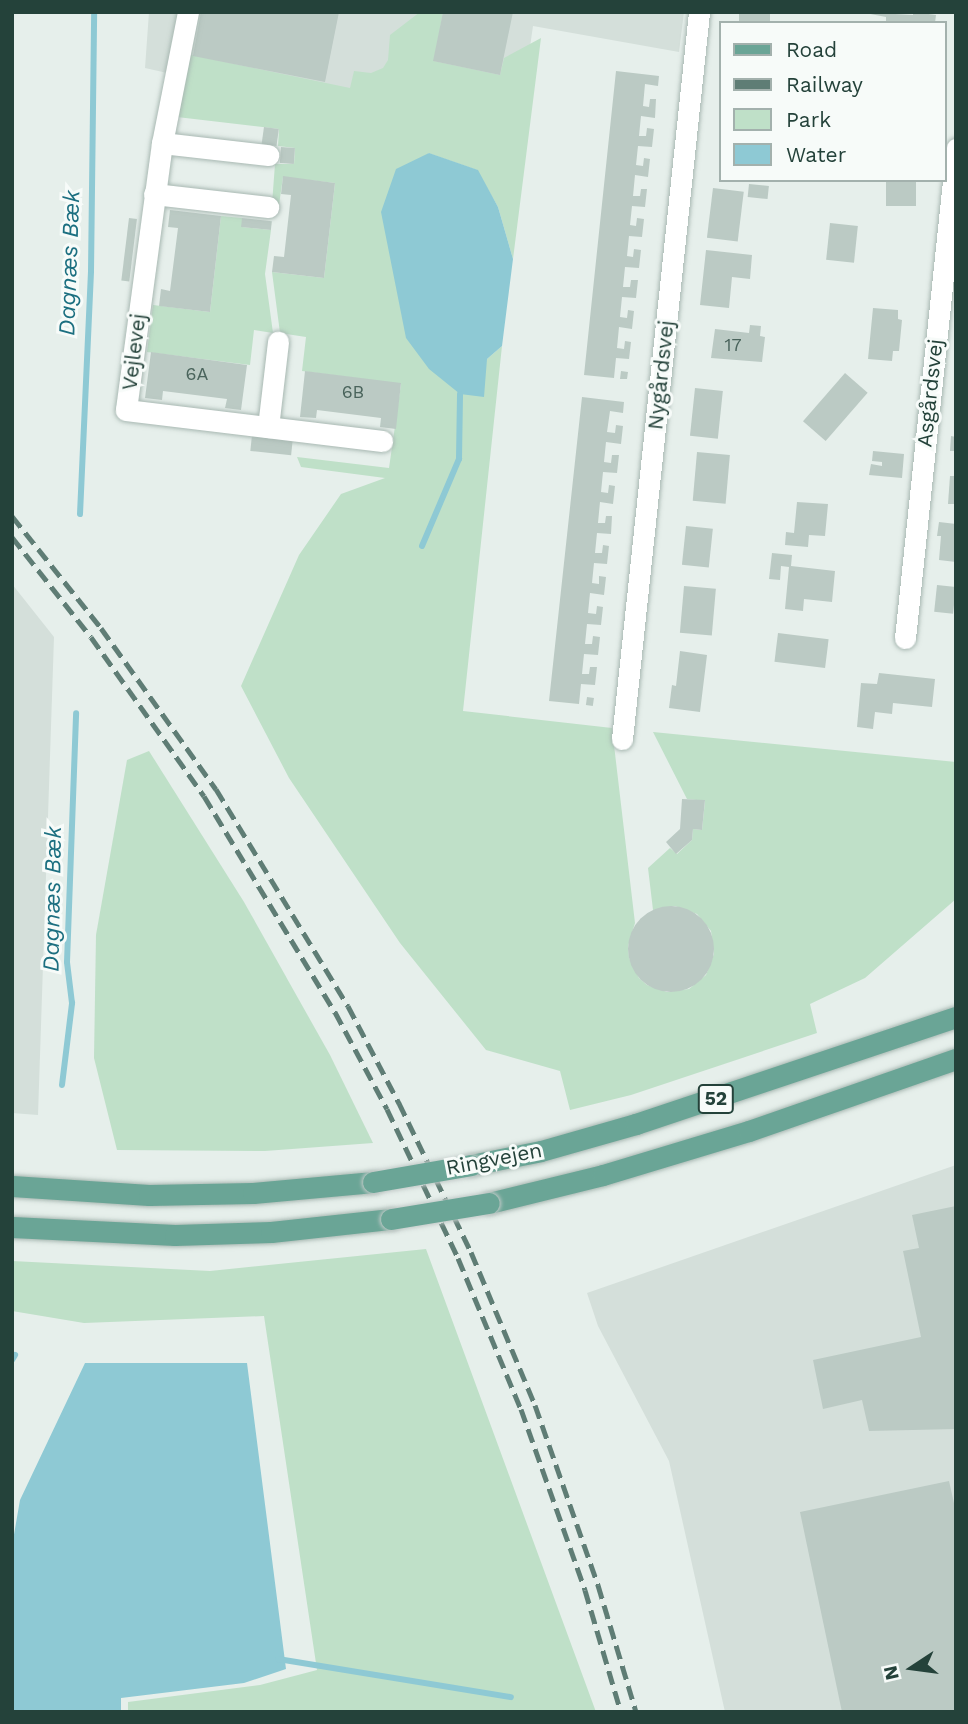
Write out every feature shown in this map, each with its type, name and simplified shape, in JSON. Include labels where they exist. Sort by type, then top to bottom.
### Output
[{"type":"main road","name":"Ringvejen","points":[[12,1186],[149,1195],[253,1193],[373,1182],[471,1165],[541,1151],[636,1124],[956,1017]]},
{"type":"main road","name":"Ringvejen","points":[[12,1227],[175,1235],[271,1232],[391,1219],[489,1203],[603,1175],[749,1131],[956,1059]]},
{"type":"street","name":"Vejlevej","points":[[188,12],[154,194],[126,411],[382,441]]},
{"type":"street","name":"Nygårdsvej","points":[[622,738],[699,12]]},
{"type":"street","points":[[162,143],[268,155]]},
{"type":"street","name":"Asgårdsvej","points":[[905,638],[956,149]]},
{"type":"street","points":[[154,194],[268,207]]},
{"type":"street","points":[[268,428],[278,342]]},
{"type":"shaded area","points":[[149,12],[684,12],[679,52],[533,26],[515,151],[145,68]]},
{"type":"shaded area","points":[[12,584],[54,637],[38,1115],[12,1113]]},
{"type":"shaded area","points":[[956,1165],[956,1712],[725,1712],[669,1461],[598,1326],[587,1293]]},
{"type":"green space","points":[[420,12],[443,12],[434,61],[500,75],[504,58],[541,38],[513,259],[498,207],[477,170],[428,153],[487,359],[502,346],[463,711],[612,728],[635,923],[628,946],[629,958],[639,978],[647,985],[667,992],[689,989],[706,975],[714,954],[711,931],[697,914],[675,906],[653,910],[648,868],[670,848],[677,854],[692,840],[693,829],[702,830],[705,801],[687,799],[653,732],[956,762],[956,899],[865,978],[810,1004],[817,1033],[631,1095],[570,1110],[560,1071],[486,1050],[400,943],[289,778],[241,686],[299,555],[341,494],[385,478],[301,467],[297,457],[389,468],[401,384],[302,371],[306,337],[280,333],[272,272],[324,278],[335,183],[283,177],[279,205],[272,204],[275,164],[294,164],[295,148],[278,146],[279,129],[177,117],[187,54],[350,88],[354,71],[371,73],[383,68],[388,60],[390,35]]},
{"type":"green space","points":[[221,216],[242,218],[242,227],[271,230],[265,274],[273,333],[254,330],[250,365],[147,352],[153,305],[210,312]]},
{"type":"green space","points":[[149,751],[244,902],[330,1055],[373,1143],[265,1151],[117,1150],[94,1058],[96,935],[127,760]]},
{"type":"green space","points":[[426,1249],[596,1712],[128,1712],[128,1702],[260,1685],[317,1670],[264,1316],[84,1323],[12,1311],[12,1261],[210,1271]]},
{"type":"water","points":[[429,153],[478,170],[498,207],[513,259],[502,346],[487,359],[484,397],[460,394],[429,369],[406,338],[381,212],[396,169]]},
{"type":"water","points":[[85,1363],[247,1363],[286,1669],[244,1683],[121,1698],[121,1712],[12,1712],[12,1546],[20,1500]]},
{"type":"building","points":[[201,12],[339,12],[325,82],[193,56]]},
{"type":"building","points":[[443,12],[513,12],[500,75],[433,61]]},
{"type":"building","points":[[739,12],[770,12],[770,21],[739,21]]},
{"type":"building","points":[[860,12],[936,15],[935,21],[886,21],[886,17]]},
{"type":"building","points":[[616,71],[659,76],[658,86],[645,84],[643,106],[649,107],[650,99],[656,99],[655,118],[641,116],[639,136],[646,136],[647,128],[654,129],[652,147],[638,146],[636,165],[643,166],[644,158],[650,159],[648,177],[635,175],[633,196],[640,196],[641,189],[647,189],[645,207],[632,206],[630,225],[636,226],[637,218],[644,219],[642,237],[629,236],[627,256],[633,257],[634,249],[641,250],[639,268],[625,267],[623,287],[630,287],[631,280],[638,280],[636,298],[622,297],[620,317],[627,318],[628,310],[634,311],[632,329],[619,327],[617,348],[624,349],[625,341],[631,342],[629,359],[616,358],[614,378],[584,375]]},
{"type":"building","points":[[264,127],[279,129],[276,146],[262,144]]},
{"type":"building","points":[[281,147],[295,148],[294,164],[280,163]]},
{"type":"building","points":[[283,176],[335,183],[324,278],[272,272],[274,256],[284,257],[291,195],[281,194]]},
{"type":"building","points":[[886,182],[916,182],[916,206],[886,206]]},
{"type":"building","points":[[749,184],[769,186],[768,199],[748,197]]},
{"type":"building","points":[[713,188],[744,192],[738,241],[707,238]]},
{"type":"building","points":[[170,210],[221,216],[210,312],[159,306],[161,289],[170,291],[178,228],[168,227]]},
{"type":"building","points":[[129,218],[137,219],[129,282],[121,281]]},
{"type":"building","points":[[242,218],[272,221],[271,230],[241,227]]},
{"type":"building","points":[[830,223],[858,226],[854,263],[826,260]]},
{"type":"building","points":[[706,250],[752,255],[750,279],[732,277],[729,308],[700,305]]},
{"type":"building","points":[[873,308],[898,310],[898,319],[902,320],[899,351],[893,351],[892,361],[868,359]]},
{"type":"building","points":[[750,325],[761,326],[760,336],[765,337],[762,362],[711,358],[715,329],[749,333]]},
{"type":"building","points":[[151,352],[247,365],[241,410],[225,408],[227,399],[163,391],[162,400],[145,398]]},
{"type":"building","points":[[305,371],[401,383],[396,429],[380,427],[381,418],[317,410],[316,418],[300,417]]},
{"type":"building","points":[[621,371],[628,372],[627,379],[620,379]]},
{"type":"building","points":[[845,373],[868,393],[826,441],[803,421]]},
{"type":"building","points":[[695,388],[723,391],[718,439],[690,436]]},
{"type":"building","points":[[582,397],[624,402],[623,413],[610,411],[607,432],[615,433],[616,425],[623,426],[621,444],[606,442],[604,462],[611,463],[612,455],[619,455],[617,473],[603,472],[601,492],[608,493],[609,485],[615,486],[613,504],[600,502],[598,523],[605,523],[606,516],[612,516],[611,534],[597,533],[595,553],[602,553],[603,545],[609,546],[607,564],[594,563],[592,583],[599,584],[599,576],[606,577],[604,595],[590,593],[588,613],[596,614],[597,606],[603,607],[601,625],[587,624],[585,644],[592,644],[593,636],[600,637],[598,655],[584,654],[582,674],[589,674],[590,667],[597,667],[595,685],[581,684],[579,704],[549,701]]},
{"type":"building","points":[[252,435],[293,439],[291,455],[250,451]]},
{"type":"building","points":[[951,436],[956,437],[956,451],[950,451]]},
{"type":"building","points":[[873,451],[904,454],[902,478],[869,475],[871,464],[882,466],[882,462],[872,461]]},
{"type":"building","points":[[697,452],[730,455],[726,504],[693,501]]},
{"type":"building","points":[[950,476],[956,476],[956,504],[948,504]]},
{"type":"building","points":[[797,502],[828,504],[825,536],[809,535],[808,547],[785,545],[786,532],[794,533]]},
{"type":"building","points":[[939,522],[956,524],[956,562],[939,560]]},
{"type":"building","points":[[686,526],[713,529],[709,568],[682,565]]},
{"type":"building","points":[[772,553],[792,555],[791,566],[835,571],[832,602],[804,599],[803,611],[785,609],[789,567],[781,566],[780,580],[769,579]]},
{"type":"building","points":[[937,585],[956,587],[953,614],[934,612]]},
{"type":"building","points":[[684,586],[716,589],[712,636],[680,633]]},
{"type":"building","points":[[778,633],[829,639],[825,668],[774,662]]},
{"type":"building","points":[[680,651],[707,655],[700,712],[669,708],[672,685],[676,686]]},
{"type":"building","points":[[879,673],[935,679],[932,707],[893,703],[892,714],[875,712],[873,729],[857,727],[861,683],[877,684]]},
{"type":"building","points":[[587,697],[594,698],[593,706],[586,705]]},
{"type":"building","points":[[682,799],[705,800],[702,830],[693,829],[692,840],[676,854],[666,842],[680,829]]},
{"type":"building","points":[[671,906],[695,913],[707,925],[714,949],[707,973],[695,985],[671,992],[647,985],[635,973],[628,949],[635,925],[647,913]]},
{"type":"building","points":[[956,1206],[956,1429],[869,1431],[862,1400],[823,1409],[813,1360],[921,1337],[903,1251],[919,1248],[912,1215]]},
{"type":"building","points":[[949,1481],[956,1512],[956,1712],[842,1712],[800,1512]]},
{"type":"waterway","name":"Dagnæs Bæk","points":[[80,514],[91,271],[94,12]]},
{"type":"waterway","points":[[422,546],[459,459],[460,394]]},
{"type":"waterway","name":"Dagnæs Bæk","points":[[62,1085],[72,1003],[67,962],[76,713]]},
{"type":"waterway","name":"Dagnæs Bæk","points":[[12,1360],[15,1355]]},
{"type":"waterway","points":[[278,1659],[511,1697]]},
{"type":"railway","points":[[12,516],[101,628],[216,789],[348,1006],[399,1103],[471,1252],[535,1405],[598,1585],[636,1712]]},
{"type":"railway","points":[[12,537],[91,637],[204,796],[335,1012],[387,1109],[458,1258],[521,1409],[585,1590],[621,1712]]}]
